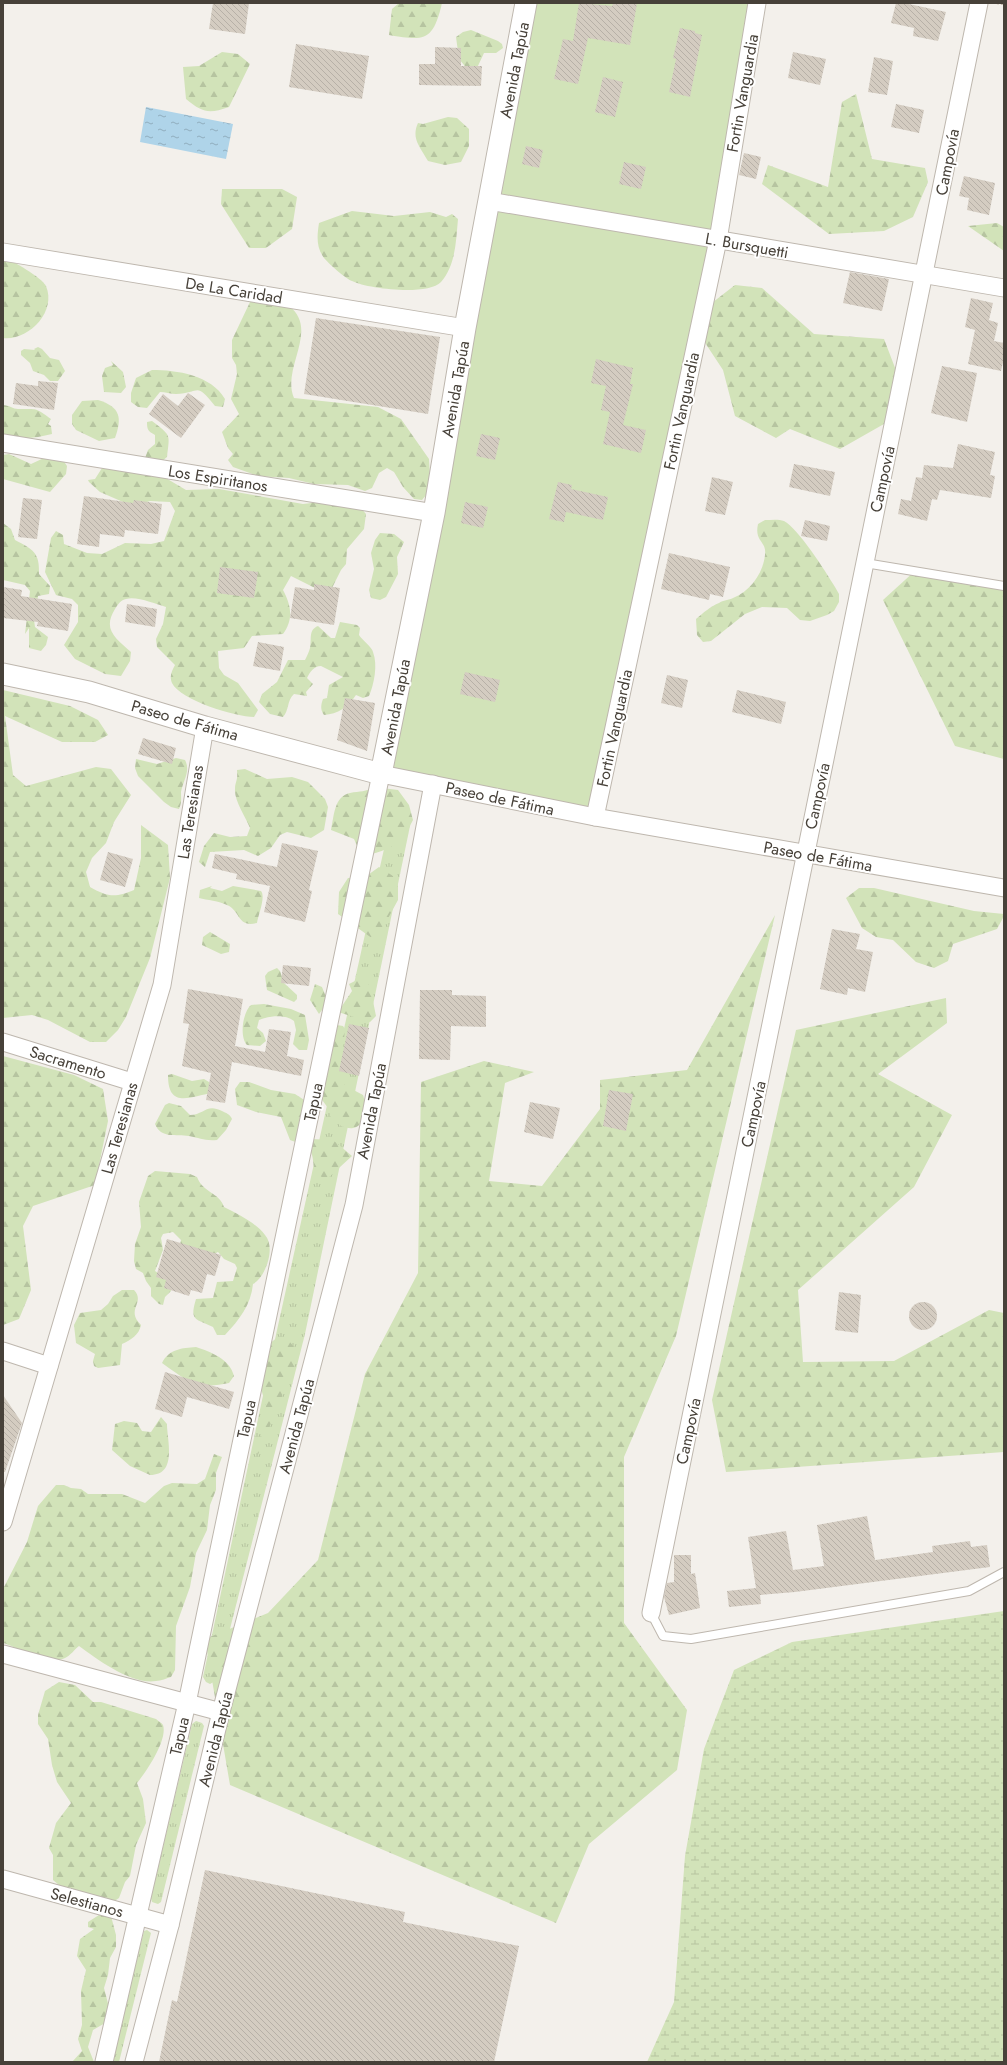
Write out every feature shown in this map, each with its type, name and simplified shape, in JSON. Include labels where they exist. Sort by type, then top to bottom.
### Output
[{"type":"street","name":"Avenida Tapúa","points":[[381,774],[434,513],[465,328],[526,3]]},
{"type":"street","name":"Fortin Vanguardia","points":[[595,817],[718,240],[758,3]]},
{"type":"street","name":"Campovía","points":[[651,1613],[979,3]]},
{"type":"street","name":"L. Bursquetti","points":[[489,201],[1004,288]]},
{"type":"street","name":"De La Caridad","points":[[3,252],[465,328]]},
{"type":"street","name":"Los Espiritanos","points":[[3,443],[434,513]]},
{"type":"street","name":"Paseo de Fátima","points":[[3,674],[89,692],[205,727],[381,774],[595,817],[1004,888]]},
{"type":"street","name":"Las Teresianas","points":[[3,1522],[132,1082],[162,985],[205,727]]},
{"type":"street","name":"Tapua","points":[[104,2062],[187,1703],[381,774]]},
{"type":"street","name":"Avenida Tapúa","points":[[134,2062],[170,1924],[221,1712],[354,1205],[433,784]]},
{"type":"street","name":"Sacramento","points":[[3,1042],[132,1082]]},
{"type":"street","points":[[3,1351],[49,1366]]},
{"type":"street","points":[[3,1654],[221,1712]]},
{"type":"street","name":"Selestianos","points":[[3,1879],[170,1924]]},
{"type":"lane","points":[[865,563],[1004,586]]},
{"type":"lane","points":[[651,1613],[663,1636],[691,1639],[969,1591],[1004,1572]]},
{"type":"path","points":[[997,3],[1004,4]]},
{"type":"green space","points":[[399,3],[442,3],[439,16],[431,32],[419,38],[389,35],[392,9]]},
{"type":"green space","points":[[535,3],[757,3],[595,817],[381,774]]},
{"type":"green space","points":[[471,30],[498,41],[502,44],[503,48],[496,53],[484,53],[477,68],[469,71],[459,59],[456,37],[463,32]]},
{"type":"green space","points":[[222,52],[238,54],[250,64],[229,107],[216,111],[202,110],[186,99],[183,67],[199,66]]},
{"type":"green space","points":[[856,94],[872,159],[925,168],[928,182],[913,217],[884,231],[829,234],[762,184],[768,165],[828,187],[842,102]]},
{"type":"green space","points":[[448,117],[457,118],[469,129],[469,146],[461,162],[445,165],[428,161],[417,142],[415,133],[418,123],[423,124]]},
{"type":"green space","points":[[222,189],[282,189],[297,197],[292,229],[266,248],[249,248],[221,204]]},
{"type":"green space","points":[[352,211],[394,216],[430,212],[446,217],[452,214],[458,219],[456,244],[450,268],[441,282],[424,289],[398,290],[384,289],[349,280],[333,267],[321,254],[318,246],[318,237],[319,223]]},
{"type":"green space","points":[[997,223],[1004,227],[1004,251],[968,226]]},
{"type":"green space","points":[[3,257],[39,278],[46,286],[48,296],[44,315],[38,323],[22,335],[12,338],[3,338]]},
{"type":"green space","points":[[735,285],[762,288],[814,334],[884,339],[902,386],[898,416],[840,449],[790,429],[776,438],[735,416],[723,370],[690,320]]},
{"type":"green space","points":[[257,297],[286,304],[298,316],[301,326],[301,338],[292,374],[291,386],[294,398],[378,407],[401,419],[429,459],[430,476],[427,494],[422,500],[414,499],[403,487],[394,472],[387,468],[379,473],[372,488],[365,491],[348,485],[314,484],[289,478],[258,476],[233,467],[228,460],[233,454],[228,448],[222,432],[239,414],[231,399],[237,374],[236,365],[232,358],[232,340],[250,302]]},
{"type":"green space","points":[[38,347],[42,349],[50,358],[59,360],[65,371],[58,381],[50,381],[44,375],[33,371],[30,363],[21,355],[21,351],[24,349],[35,350],[34,349]]},
{"type":"green space","points":[[111,361],[123,372],[126,387],[121,393],[104,392],[102,376],[105,368],[113,365]]},
{"type":"green space","points":[[152,370],[172,371],[202,379],[211,384],[225,399],[223,407],[215,406],[204,393],[197,390],[176,394],[160,392],[147,408],[138,407],[131,402],[131,393],[136,378]]},
{"type":"green space","points":[[98,400],[111,406],[118,414],[119,425],[115,438],[99,441],[76,430],[72,424],[72,415],[82,401]]},
{"type":"green space","points":[[3,405],[16,409],[33,409],[42,412],[51,419],[48,424],[51,426],[52,434],[33,438],[15,438],[3,434]]},
{"type":"green space","points":[[152,421],[166,433],[169,439],[167,457],[161,462],[145,458],[148,450],[155,444],[155,435],[148,430],[147,427],[147,422]]},
{"type":"green space","points":[[9,454],[31,464],[46,457],[63,460],[67,466],[66,474],[50,492],[3,479],[3,455]]},
{"type":"green space","points":[[114,462],[159,474],[186,490],[219,489],[303,504],[337,500],[360,507],[366,514],[364,529],[347,549],[346,564],[341,570],[330,592],[323,592],[291,576],[283,590],[288,601],[290,617],[289,623],[283,634],[252,636],[244,648],[218,651],[219,668],[224,675],[238,683],[258,710],[254,717],[222,711],[209,706],[186,695],[177,689],[172,683],[171,676],[175,665],[157,647],[156,639],[163,624],[166,607],[141,599],[130,598],[123,600],[116,607],[111,616],[110,628],[116,638],[131,652],[130,661],[121,676],[105,674],[75,659],[64,645],[78,622],[78,605],[72,599],[56,595],[45,572],[51,538],[56,531],[63,535],[64,544],[87,553],[102,554],[125,543],[151,544],[164,541],[175,511],[170,502],[150,501],[138,505],[123,502],[100,492],[88,480],[95,479],[102,468]]},
{"type":"green space","points":[[765,520],[784,521],[797,532],[835,587],[839,594],[839,602],[834,611],[810,621],[800,620],[787,608],[762,607],[745,614],[711,641],[703,642],[697,635],[696,619],[713,606],[722,601],[733,598],[745,591],[751,586],[759,575],[764,562],[765,550],[757,530],[758,524]]},
{"type":"green space","points":[[3,523],[11,529],[15,540],[31,549],[37,556],[39,574],[50,586],[49,594],[38,596],[34,620],[35,627],[48,637],[46,645],[41,651],[29,648],[29,628],[25,634],[30,591],[25,585],[3,580]]},
{"type":"green space","points":[[380,533],[394,534],[404,542],[397,557],[398,574],[386,597],[380,600],[371,598],[369,590],[374,569],[371,553],[375,540]]},
{"type":"green space","points":[[916,570],[1004,585],[1004,759],[955,746],[883,600]]},
{"type":"green space","points":[[340,622],[357,625],[360,628],[359,635],[372,650],[375,668],[374,680],[369,696],[363,698],[356,695],[350,703],[342,709],[334,713],[324,715],[321,705],[323,699],[327,698],[329,685],[343,677],[319,666],[312,670],[307,678],[313,684],[306,692],[307,696],[294,694],[290,699],[283,717],[270,714],[259,702],[262,694],[277,682],[288,660],[305,660],[310,648],[311,635],[315,628],[318,626],[331,638],[335,638]]},
{"type":"green space","points":[[3,690],[70,706],[98,720],[108,735],[95,742],[62,742],[5,716],[13,775],[26,786],[96,767],[111,769],[131,795],[114,822],[106,843],[92,858],[86,872],[90,887],[102,893],[112,895],[122,894],[134,890],[141,858],[141,825],[168,845],[170,878],[150,958],[126,1017],[118,1030],[106,1042],[90,1042],[48,1020],[32,1015],[3,1018]]},
{"type":"green space","points":[[176,758],[185,760],[187,764],[187,772],[181,792],[181,803],[179,809],[171,807],[164,802],[138,776],[135,768],[136,759],[157,764]]},
{"type":"green space","points":[[245,769],[267,779],[292,777],[308,782],[325,799],[328,807],[324,830],[311,838],[287,832],[280,835],[271,848],[258,856],[244,850],[210,852],[205,867],[199,862],[204,846],[214,833],[230,837],[247,836],[250,828],[238,804],[235,794],[237,770]]},
{"type":"green space","points":[[374,787],[398,790],[409,805],[413,820],[405,835],[396,844],[372,854],[361,855],[354,839],[331,830],[333,819],[341,798],[350,793],[366,791]]},
{"type":"green space","points":[[410,819],[410,826],[305,1334],[217,1680],[210,1684],[206,1682],[203,1677],[277,1330],[390,822]]},
{"type":"green space","points":[[379,867],[393,876],[398,883],[398,900],[386,922],[383,938],[376,941],[338,914],[339,892],[348,878],[365,877]]},
{"type":"green space","points":[[212,886],[210,888],[222,891],[233,886],[261,891],[263,897],[257,923],[251,924],[242,921],[235,911],[224,904],[199,898],[200,890]]},
{"type":"green space","points":[[859,888],[874,888],[974,911],[1004,914],[1004,916],[997,929],[953,944],[948,961],[934,968],[916,962],[893,940],[876,937],[862,928],[846,898]]},
{"type":"green space","points":[[775,915],[676,1336],[624,1457],[624,1623],[687,1710],[677,1770],[589,1844],[556,1923],[230,1785],[205,1639],[268,1613],[318,1560],[365,1374],[418,1273],[421,1082],[484,1061],[534,1072],[505,1083],[489,1181],[542,1186],[600,1109],[600,1080],[687,1070]]},
{"type":"green space","points":[[210,932],[230,944],[229,952],[221,954],[202,945],[203,937]]},
{"type":"green space","points":[[277,968],[280,971],[284,983],[297,995],[297,999],[294,1002],[267,990],[265,976],[268,972]]},
{"type":"green space","points":[[357,980],[365,981],[370,986],[376,1016],[370,1022],[338,1012],[352,991],[349,984]]},
{"type":"green space","points":[[315,984],[322,987],[328,1002],[319,1014],[310,1000]]},
{"type":"green space","points":[[946,998],[947,1023],[878,1074],[952,1115],[914,1187],[798,1290],[803,1362],[894,1361],[989,1310],[1004,1313],[1004,1452],[726,1472],[712,1400],[796,1030]]},
{"type":"green space","points":[[264,1004],[291,1009],[305,1015],[309,1040],[307,1050],[299,1050],[293,1044],[296,1030],[294,1021],[286,1017],[267,1017],[259,1020],[257,1028],[263,1033],[266,1041],[260,1046],[247,1045],[243,1036],[243,1024],[248,1008],[251,1005]]},
{"type":"green space","points":[[337,1025],[343,1026],[345,1029],[343,1049],[345,1062],[340,1072],[340,1080],[346,1086],[363,1095],[364,1098],[365,1108],[363,1119],[357,1127],[352,1128],[341,1126],[331,1117],[328,1108],[317,1093]]},
{"type":"green space","points":[[3,1056],[74,1075],[103,1089],[108,1121],[95,1185],[33,1206],[23,1226],[31,1290],[19,1319],[3,1325]]},
{"type":"green space","points":[[172,1074],[192,1081],[204,1079],[214,1085],[212,1093],[189,1098],[176,1097],[172,1093],[169,1086],[168,1075]]},
{"type":"green space","points":[[240,1082],[249,1082],[271,1090],[295,1094],[315,1107],[310,1139],[333,1140],[352,1156],[327,1179],[321,1176],[315,1169],[312,1156],[307,1147],[290,1140],[281,1117],[256,1112],[237,1105],[235,1089]]},
{"type":"green space","points":[[169,1103],[181,1106],[190,1115],[212,1108],[226,1113],[232,1119],[226,1130],[217,1140],[205,1140],[189,1136],[165,1134],[158,1129],[155,1124],[165,1105]]},
{"type":"green space","points":[[155,1171],[190,1174],[197,1177],[203,1186],[219,1198],[224,1207],[252,1223],[265,1235],[268,1240],[270,1247],[265,1269],[258,1280],[253,1284],[250,1299],[244,1312],[225,1335],[217,1335],[213,1327],[198,1320],[194,1316],[193,1312],[196,1299],[213,1298],[217,1282],[233,1281],[237,1268],[235,1264],[224,1259],[218,1252],[204,1259],[179,1248],[181,1240],[173,1232],[163,1234],[161,1238],[163,1250],[155,1271],[168,1279],[171,1291],[165,1297],[163,1305],[159,1304],[151,1296],[151,1288],[143,1273],[136,1269],[134,1261],[135,1244],[141,1227],[139,1202],[148,1176]]},
{"type":"green space","points":[[122,1290],[134,1290],[137,1295],[138,1299],[135,1315],[141,1325],[140,1329],[134,1337],[122,1344],[120,1365],[98,1368],[94,1366],[93,1361],[95,1354],[76,1343],[74,1325],[80,1313],[101,1310],[108,1304],[113,1296]]},
{"type":"green space","points":[[278,1337],[286,1337],[297,1351],[294,1367],[257,1457],[266,1406],[252,1357]]},
{"type":"green space","points":[[196,1347],[214,1354],[228,1365],[234,1376],[229,1383],[209,1385],[193,1382],[179,1375],[162,1363],[168,1355],[176,1350]]},
{"type":"green space","points":[[161,1417],[167,1424],[169,1456],[168,1463],[159,1473],[150,1475],[130,1466],[112,1450],[115,1424],[124,1421],[137,1423],[142,1431],[151,1432]]},
{"type":"green space","points":[[214,1454],[222,1457],[216,1473],[216,1490],[210,1505],[207,1530],[196,1553],[190,1587],[176,1626],[175,1670],[171,1677],[156,1681],[137,1679],[116,1670],[79,1646],[65,1658],[50,1660],[3,1643],[3,1589],[27,1542],[38,1506],[56,1485],[64,1485],[71,1488],[81,1489],[88,1494],[122,1494],[145,1503],[164,1486],[172,1483],[197,1484],[205,1479]]},
{"type":"green space","points":[[1004,1611],[1004,2062],[647,2062],[674,2002],[685,1856],[704,1749],[734,1670],[792,1642]]},
{"type":"green space","points":[[59,1682],[75,1685],[93,1702],[101,1702],[156,1719],[163,1725],[164,1731],[162,1739],[155,1756],[137,1783],[143,1799],[146,1823],[136,1845],[130,1876],[125,1882],[119,1898],[113,1902],[66,1891],[53,1880],[53,1855],[49,1848],[56,1823],[71,1803],[57,1782],[52,1765],[48,1739],[38,1724],[38,1715],[45,1691]]},
{"type":"green space","points":[[196,1721],[202,1723],[204,1726],[161,1902],[158,1904],[152,1902],[151,1898],[192,1724]]},
{"type":"green space","points":[[99,1915],[111,1916],[116,1935],[116,1947],[110,1958],[108,1975],[104,1988],[112,2019],[93,2030],[88,2047],[94,2062],[72,2062],[82,2051],[78,2039],[82,2025],[81,1991],[86,1970],[77,1956],[80,1939],[94,1929],[88,1927],[88,1922]]},
{"type":"green space","points":[[147,1930],[151,1933],[119,2062],[111,2062],[144,1931]]},
{"type":"water","points":[[146,107],[233,124],[226,159],[140,142]]},
{"type":"building","points":[[213,3],[249,3],[245,34],[209,29]]},
{"type":"building","points":[[579,3],[612,6],[613,3],[637,3],[630,45],[588,38],[578,84],[554,79],[563,39],[573,41]]},
{"type":"building","points":[[896,3],[904,3],[946,12],[938,41],[913,36],[914,28],[891,23]]},
{"type":"building","points":[[680,28],[695,31],[695,33],[702,35],[690,97],[669,92],[676,59],[673,58]]},
{"type":"building","points":[[296,44],[369,56],[362,99],[289,87]]},
{"type":"building","points":[[435,47],[461,48],[461,66],[482,66],[481,86],[419,85],[419,64],[435,64]]},
{"type":"building","points":[[793,52],[826,59],[820,85],[788,78]]},
{"type":"building","points":[[874,57],[893,61],[887,95],[868,92]]},
{"type":"building","points":[[603,77],[623,82],[615,117],[595,112]]},
{"type":"building","points":[[896,104],[924,110],[919,133],[891,127]]},
{"type":"building","points":[[526,146],[543,150],[539,168],[522,164]]},
{"type":"building","points":[[744,153],[761,157],[756,179],[739,175]]},
{"type":"building","points":[[624,162],[646,167],[641,189],[619,184]]},
{"type":"building","points":[[964,176],[995,183],[989,215],[967,210],[969,198],[959,196]]},
{"type":"building","points":[[850,272],[889,279],[882,311],[843,303]]},
{"type":"building","points":[[971,298],[993,303],[989,320],[998,323],[994,341],[1004,343],[1004,358],[1001,371],[968,364],[975,330],[965,327]]},
{"type":"building","points":[[316,318],[440,337],[428,414],[304,394]]},
{"type":"building","points":[[596,359],[633,368],[630,384],[633,384],[623,425],[646,430],[641,453],[603,444],[610,412],[601,410],[606,386],[591,383]]},
{"type":"building","points":[[942,366],[977,373],[967,422],[931,413]]},
{"type":"building","points":[[38,381],[58,383],[54,410],[13,404],[16,383],[38,386]]},
{"type":"building","points":[[188,393],[205,405],[181,438],[149,414],[163,394],[178,406]]},
{"type":"building","points":[[481,434],[500,438],[495,460],[476,456]]},
{"type":"building","points":[[958,444],[995,452],[990,475],[995,476],[991,498],[940,490],[937,500],[932,499],[927,521],[898,514],[901,499],[911,501],[916,477],[922,478],[924,465],[953,468]]},
{"type":"building","points":[[794,464],[835,472],[830,496],[789,487]]},
{"type":"building","points":[[712,477],[733,482],[725,515],[705,511]]},
{"type":"building","points":[[558,482],[572,485],[571,489],[608,497],[603,520],[566,512],[564,522],[549,519]]},
{"type":"building","points":[[84,496],[133,503],[134,500],[162,504],[158,534],[125,530],[124,537],[100,534],[99,547],[77,544]]},
{"type":"building","points":[[23,498],[42,500],[37,539],[18,537]]},
{"type":"building","points":[[465,502],[488,507],[483,528],[461,523]]},
{"type":"building","points":[[805,520],[830,526],[827,541],[801,536]]},
{"type":"building","points":[[669,553],[730,567],[723,597],[710,594],[709,600],[661,589]]},
{"type":"building","points":[[220,567],[258,572],[254,598],[217,593]]},
{"type":"building","points":[[314,584],[340,588],[334,625],[290,618],[295,587],[314,590]]},
{"type":"building","points":[[3,587],[22,590],[21,596],[72,604],[68,631],[37,626],[38,622],[3,618]]},
{"type":"building","points":[[127,604],[157,609],[155,627],[125,622]]},
{"type":"building","points":[[258,642],[284,647],[280,671],[253,666]]},
{"type":"building","points":[[465,672],[500,680],[495,702],[460,694]]},
{"type":"building","points":[[667,675],[688,680],[682,708],[661,703]]},
{"type":"building","points":[[737,690],[786,702],[781,724],[732,712]]},
{"type":"building","points":[[345,698],[375,703],[367,751],[337,740]]},
{"type":"building","points":[[143,738],[176,748],[172,764],[138,754]]},
{"type":"building","points":[[282,843],[318,851],[309,890],[312,891],[305,922],[264,912],[270,886],[236,879],[237,874],[212,868],[215,854],[277,867]]},
{"type":"building","points":[[108,852],[133,859],[125,887],[100,880]]},
{"type":"building","points":[[832,929],[860,934],[856,949],[873,952],[865,992],[848,988],[847,995],[820,989]]},
{"type":"building","points":[[283,965],[311,968],[309,986],[281,983]]},
{"type":"building","points":[[188,989],[243,999],[235,1046],[265,1052],[269,1029],[291,1032],[287,1056],[304,1060],[301,1076],[232,1062],[225,1103],[206,1100],[211,1073],[182,1066],[189,1024],[183,1023]]},
{"type":"building","points":[[420,990],[452,990],[452,995],[486,996],[486,1027],[451,1026],[450,1060],[419,1059]]},
{"type":"building","points":[[349,1024],[369,1028],[359,1076],[339,1071]]},
{"type":"building","points":[[609,1090],[633,1094],[626,1131],[603,1126]]},
{"type":"building","points":[[530,1102],[560,1108],[553,1139],[524,1132]]},
{"type":"building","points":[[167,1239],[221,1255],[215,1276],[207,1274],[202,1293],[191,1290],[189,1296],[164,1288],[166,1280],[156,1277]]},
{"type":"building","points":[[839,1292],[861,1295],[858,1333],[835,1330]]},
{"type":"building","points":[[923,1302],[933,1306],[937,1316],[933,1326],[923,1330],[913,1326],[909,1316],[913,1306]]},
{"type":"building","points":[[165,1372],[234,1392],[229,1409],[187,1397],[182,1417],[155,1409]]},
{"type":"building","points":[[3,1395],[22,1423],[5,1472],[3,1472]]},
{"type":"building","points":[[867,1516],[875,1560],[933,1552],[932,1546],[970,1541],[971,1547],[987,1545],[990,1567],[795,1592],[760,1595],[761,1604],[729,1607],[727,1591],[756,1588],[748,1537],[786,1531],[793,1570],[824,1566],[817,1525]]},
{"type":"building","points":[[674,1555],[691,1555],[691,1574],[695,1573],[700,1608],[669,1615],[664,1597],[667,1583],[674,1582]]},
{"type":"building","points":[[205,1870],[405,1912],[403,1922],[519,1946],[494,2062],[159,2062],[172,2000],[177,2002]]}]
